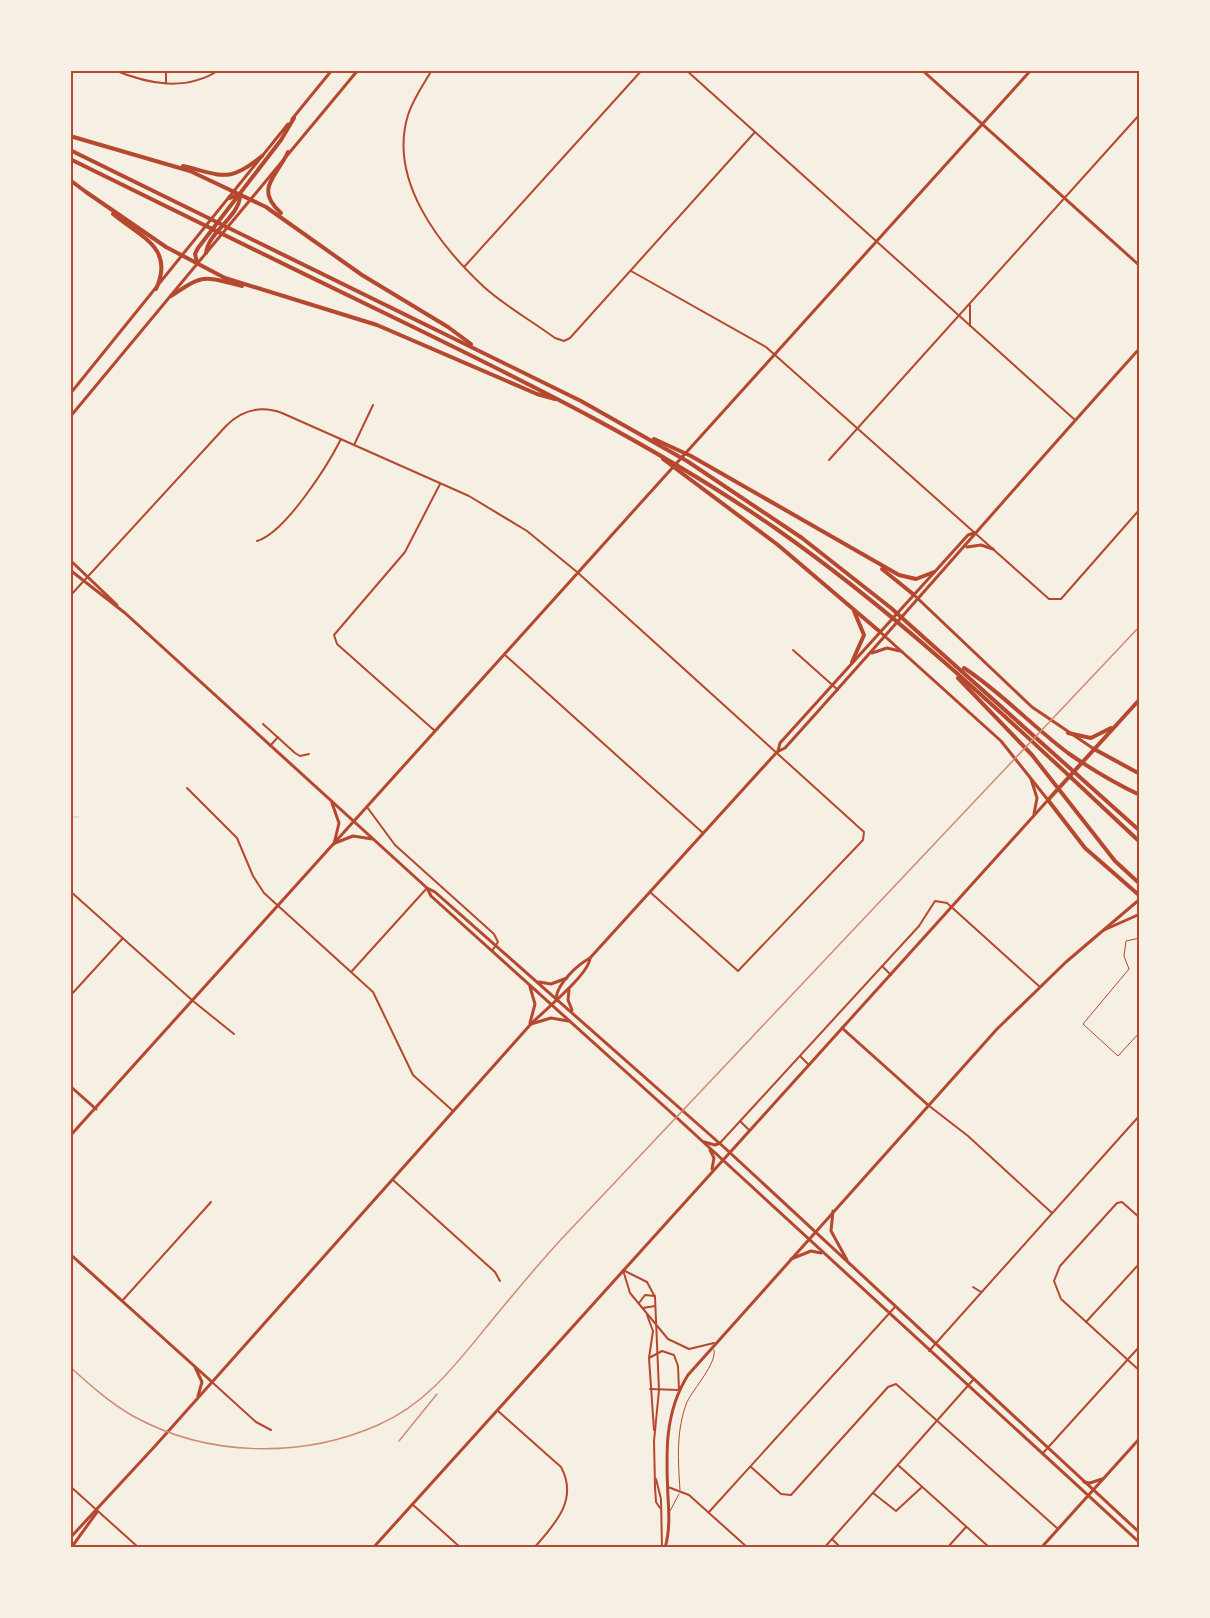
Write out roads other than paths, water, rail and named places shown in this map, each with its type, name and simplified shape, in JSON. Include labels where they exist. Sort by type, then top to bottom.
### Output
[{"type":"highway","points":[[206,253],[241,198],[240,195],[281,140],[294,118]]},
{"type":"highway","points":[[70,136],[167,163],[231,176],[242,172],[262,156]]},
{"type":"highway","points":[[70,150],[479,350],[641,434],[707,474],[802,538],[891,608],[952,660],[1140,831]]},
{"type":"highway","points":[[288,152],[271,180],[268,194],[272,205],[362,275],[448,327],[479,350]]},
{"type":"highway","points":[[70,159],[562,400],[656,452],[734,501],[818,559],[948,666],[1140,842]]},
{"type":"highway","points":[[167,163],[234,191],[291,222]]},
{"type":"highway","points":[[70,180],[133,226],[182,256],[225,278],[377,325],[537,394],[562,400]]},
{"type":"highway","points":[[86,192],[158,251],[163,269],[156,289]]},
{"type":"highway","points":[[229,198],[240,195]]},
{"type":"highway","points":[[198,263],[195,254],[202,242],[233,211]]},
{"type":"highway","points":[[171,296],[190,281],[205,278],[286,297]]},
{"type":"highway","points":[[641,434],[681,450],[860,553],[909,578],[920,578],[934,572]]},
{"type":"highway","points":[[656,452],[680,473],[777,545],[879,631]]},
{"type":"highway","points":[[860,553],[913,594]]},
{"type":"highway","points":[[852,662],[864,635],[853,608]]},
{"type":"highway","points":[[952,660],[983,681],[1068,753],[1106,778],[1140,795]]},
{"type":"highway","points":[[948,666],[1032,755],[1115,861],[1140,884]]},
{"type":"highway","points":[[1140,699],[1048,800],[1085,848],[1140,897]]},
{"type":"highway","points":[[1068,733],[1091,738],[1114,727]]},
{"type":"highway","points":[[1094,749],[1140,774]]},
{"type":"main road","points":[[70,393],[332,70]]},
{"type":"main road","points":[[233,211],[249,199],[358,70]]},
{"type":"main road","points":[[922,70],[1140,266]]},
{"type":"main road","points":[[70,1136],[577,572],[776,356],[1031,70]]},
{"type":"main road","points":[[70,417],[206,253]]},
{"type":"main road","points":[[556,998],[557,991],[582,962],[590,958],[777,752],[785,748],[838,691],[963,550],[974,533],[1140,348]]},
{"type":"main road","points":[[777,752],[780,743],[879,631],[968,535],[974,533]]},
{"type":"main road","points":[[963,550],[977,544],[993,549]]},
{"type":"main road","points":[[70,560],[120,609],[427,888],[435,892],[496,945],[730,1152],[934,1345],[1140,1533]]},
{"type":"main road","points":[[70,570],[120,609]]},
{"type":"main road","points":[[913,594],[1013,690],[1068,733],[1094,749]]},
{"type":"main road","points":[[373,1548],[1048,800],[1021,763],[988,729],[879,631]]},
{"type":"main road","points":[[869,655],[887,648],[904,653]]},
{"type":"main road","points":[[1021,763],[1030,776],[1036,795],[1034,816]]},
{"type":"main road","points":[[332,802],[339,823],[334,844]]},
{"type":"main road","points":[[334,844],[353,836],[374,840]]},
{"type":"main road","points":[[427,888],[431,896],[723,1160],[1138,1544]]},
{"type":"main road","points":[[664,1548],[668,1514],[667,1435],[679,1390],[713,1344],[928,1105],[1040,987],[1140,897]]},
{"type":"main road","points":[[1102,931],[1140,914]]},
{"type":"main road","points":[[70,1538],[98,1510],[530,1025],[573,984],[587,968],[590,958]]},
{"type":"main road","points":[[536,980],[551,984],[569,977]]},
{"type":"main road","points":[[527,982],[535,997],[530,1025]]},
{"type":"main road","points":[[573,984],[568,997],[574,1014]]},
{"type":"main road","points":[[530,1025],[551,1018],[571,1022]]},
{"type":"main road","points":[[843,1028],[928,1105]]},
{"type":"main road","points":[[70,1086],[96,1109]]},
{"type":"main road","points":[[702,1142],[715,1145],[720,1143]]},
{"type":"main road","points":[[702,1142],[714,1158],[710,1173]]},
{"type":"main road","points":[[834,1210],[831,1231],[848,1262]]},
{"type":"main road","points":[[789,1259],[814,1250],[827,1257]]},
{"type":"main road","points":[[70,1254],[212,1382]]},
{"type":"main road","points":[[195,1367],[202,1382],[198,1398]]},
{"type":"main road","points":[[1041,1548],[1140,1438]]},
{"type":"main road","points":[[1081,1480],[1090,1483],[1102,1479]]},
{"type":"main road","points":[[71,1548],[94,1519],[98,1510]]},
{"type":"street","points":[[114,70],[144,82],[166,84],[198,80],[219,70]]},
{"type":"street","points":[[166,70],[166,84]]},
{"type":"street","points":[[432,70],[408,115],[403,156],[406,174],[429,221],[465,267],[492,292],[555,338],[564,341],[570,338],[755,132]]},
{"type":"street","points":[[465,267],[642,70]]},
{"type":"street","points":[[686,70],[1075,420]]},
{"type":"street","points":[[829,460],[1140,114]]},
{"type":"street","points":[[631,271],[747,335],[776,356],[1053,601],[1060,599],[1140,509]]},
{"type":"street","points":[[970,303],[970,326]]},
{"type":"street","points":[[354,444],[373,405]]},
{"type":"street","points":[[70,596],[89,578],[226,426],[238,416],[255,410],[279,412],[485,504],[516,524],[577,572],[865,834],[863,840],[738,972],[650,892]]},
{"type":"street","points":[[257,541],[270,535],[323,474],[341,439]]},
{"type":"street","points":[[435,731],[337,644],[334,637],[335,631],[405,552],[440,484]]},
{"type":"street","points":[[793,650],[838,691]]},
{"type":"street","points":[[504,654],[703,833]]},
{"type":"street","points":[[263,724],[300,756],[309,754]]},
{"type":"street","points":[[270,746],[278,737]]},
{"type":"street","points":[[187,788],[237,838],[258,886],[352,971],[377,998],[413,1075],[454,1111]]},
{"type":"street","points":[[367,807],[395,845],[494,934],[496,945],[492,951]]},
{"type":"street","points":[[352,971],[427,888]]},
{"type":"street","points":[[70,891],[193,1001],[234,1034]]},
{"type":"street","points":[[720,1143],[919,926],[933,902],[944,901],[1040,987]]},
{"type":"street","points":[[70,996],[123,938]]},
{"type":"street","points":[[882,966],[891,975]]},
{"type":"street","points":[[801,1057],[808,1064]]},
{"type":"street","points":[[928,1105],[968,1136],[1052,1213]]},
{"type":"street","points":[[929,1351],[1140,1115]]},
{"type":"street","points":[[740,1121],[749,1130]]},
{"type":"street","points":[[393,1180],[495,1272],[500,1281]]},
{"type":"street","points":[[1140,1218],[1120,1201],[1060,1266],[1054,1278],[1058,1296],[1140,1371]]},
{"type":"street","points":[[122,1301],[211,1202]]},
{"type":"street","points":[[1086,1322],[1140,1263]]},
{"type":"street","points":[[623,1270],[647,1282],[656,1297],[659,1390],[655,1433]]},
{"type":"street","points":[[623,1270],[628,1290],[672,1342],[685,1348],[698,1348],[713,1344]]},
{"type":"street","points":[[973,1287],[981,1292]]},
{"type":"street","points":[[639,1303],[645,1295],[656,1297]]},
{"type":"street","points":[[644,1310],[656,1305]]},
{"type":"street","points":[[709,1512],[895,1307]]},
{"type":"street","points":[[644,1310],[653,1328],[649,1358],[650,1389],[655,1433],[656,1502],[660,1508]]},
{"type":"street","points":[[1042,1454],[1140,1346]]},
{"type":"street","points":[[649,1358],[659,1352],[668,1351],[675,1358],[679,1390],[650,1389]]},
{"type":"street","points":[[824,1548],[973,1380]]},
{"type":"street","points":[[212,1382],[256,1422],[271,1430]]},
{"type":"street","points":[[751,1467],[787,1496],[888,1387],[894,1384],[900,1386],[1058,1529]]},
{"type":"street","points":[[497,1410],[561,1467],[565,1477],[565,1508],[558,1521],[534,1548]]},
{"type":"street","points":[[898,1465],[990,1548]]},
{"type":"street","points":[[656,1476],[661,1496],[664,1548]]},
{"type":"street","points":[[70,1486],[140,1548]]},
{"type":"street","points":[[667,1487],[691,1496],[748,1548]]},
{"type":"street","points":[[873,1493],[891,1509],[898,1511],[922,1487]]},
{"type":"street","points":[[412,1504],[461,1548]]},
{"type":"street","points":[[947,1548],[966,1527]]},
{"type":"street","points":[[832,1539],[841,1548]]},
{"type":"lane","points":[[1140,938],[1126,942],[1124,956],[1129,969],[1083,1024],[1118,1056],[1140,1032]]},
{"type":"lane","points":[[668,1514],[677,1502],[680,1491],[678,1446],[681,1422],[691,1394],[715,1359],[713,1344]]},
{"type":"waterway","points":[[70,817],[78,817]]},
{"type":"railway","points":[[70,1367],[108,1400],[133,1416],[162,1430],[223,1446],[254,1449],[318,1444],[378,1425],[413,1405],[455,1365],[530,1274],[782,1003],[1140,626]]},
{"type":"railway","points":[[399,1441],[437,1394]]}]
